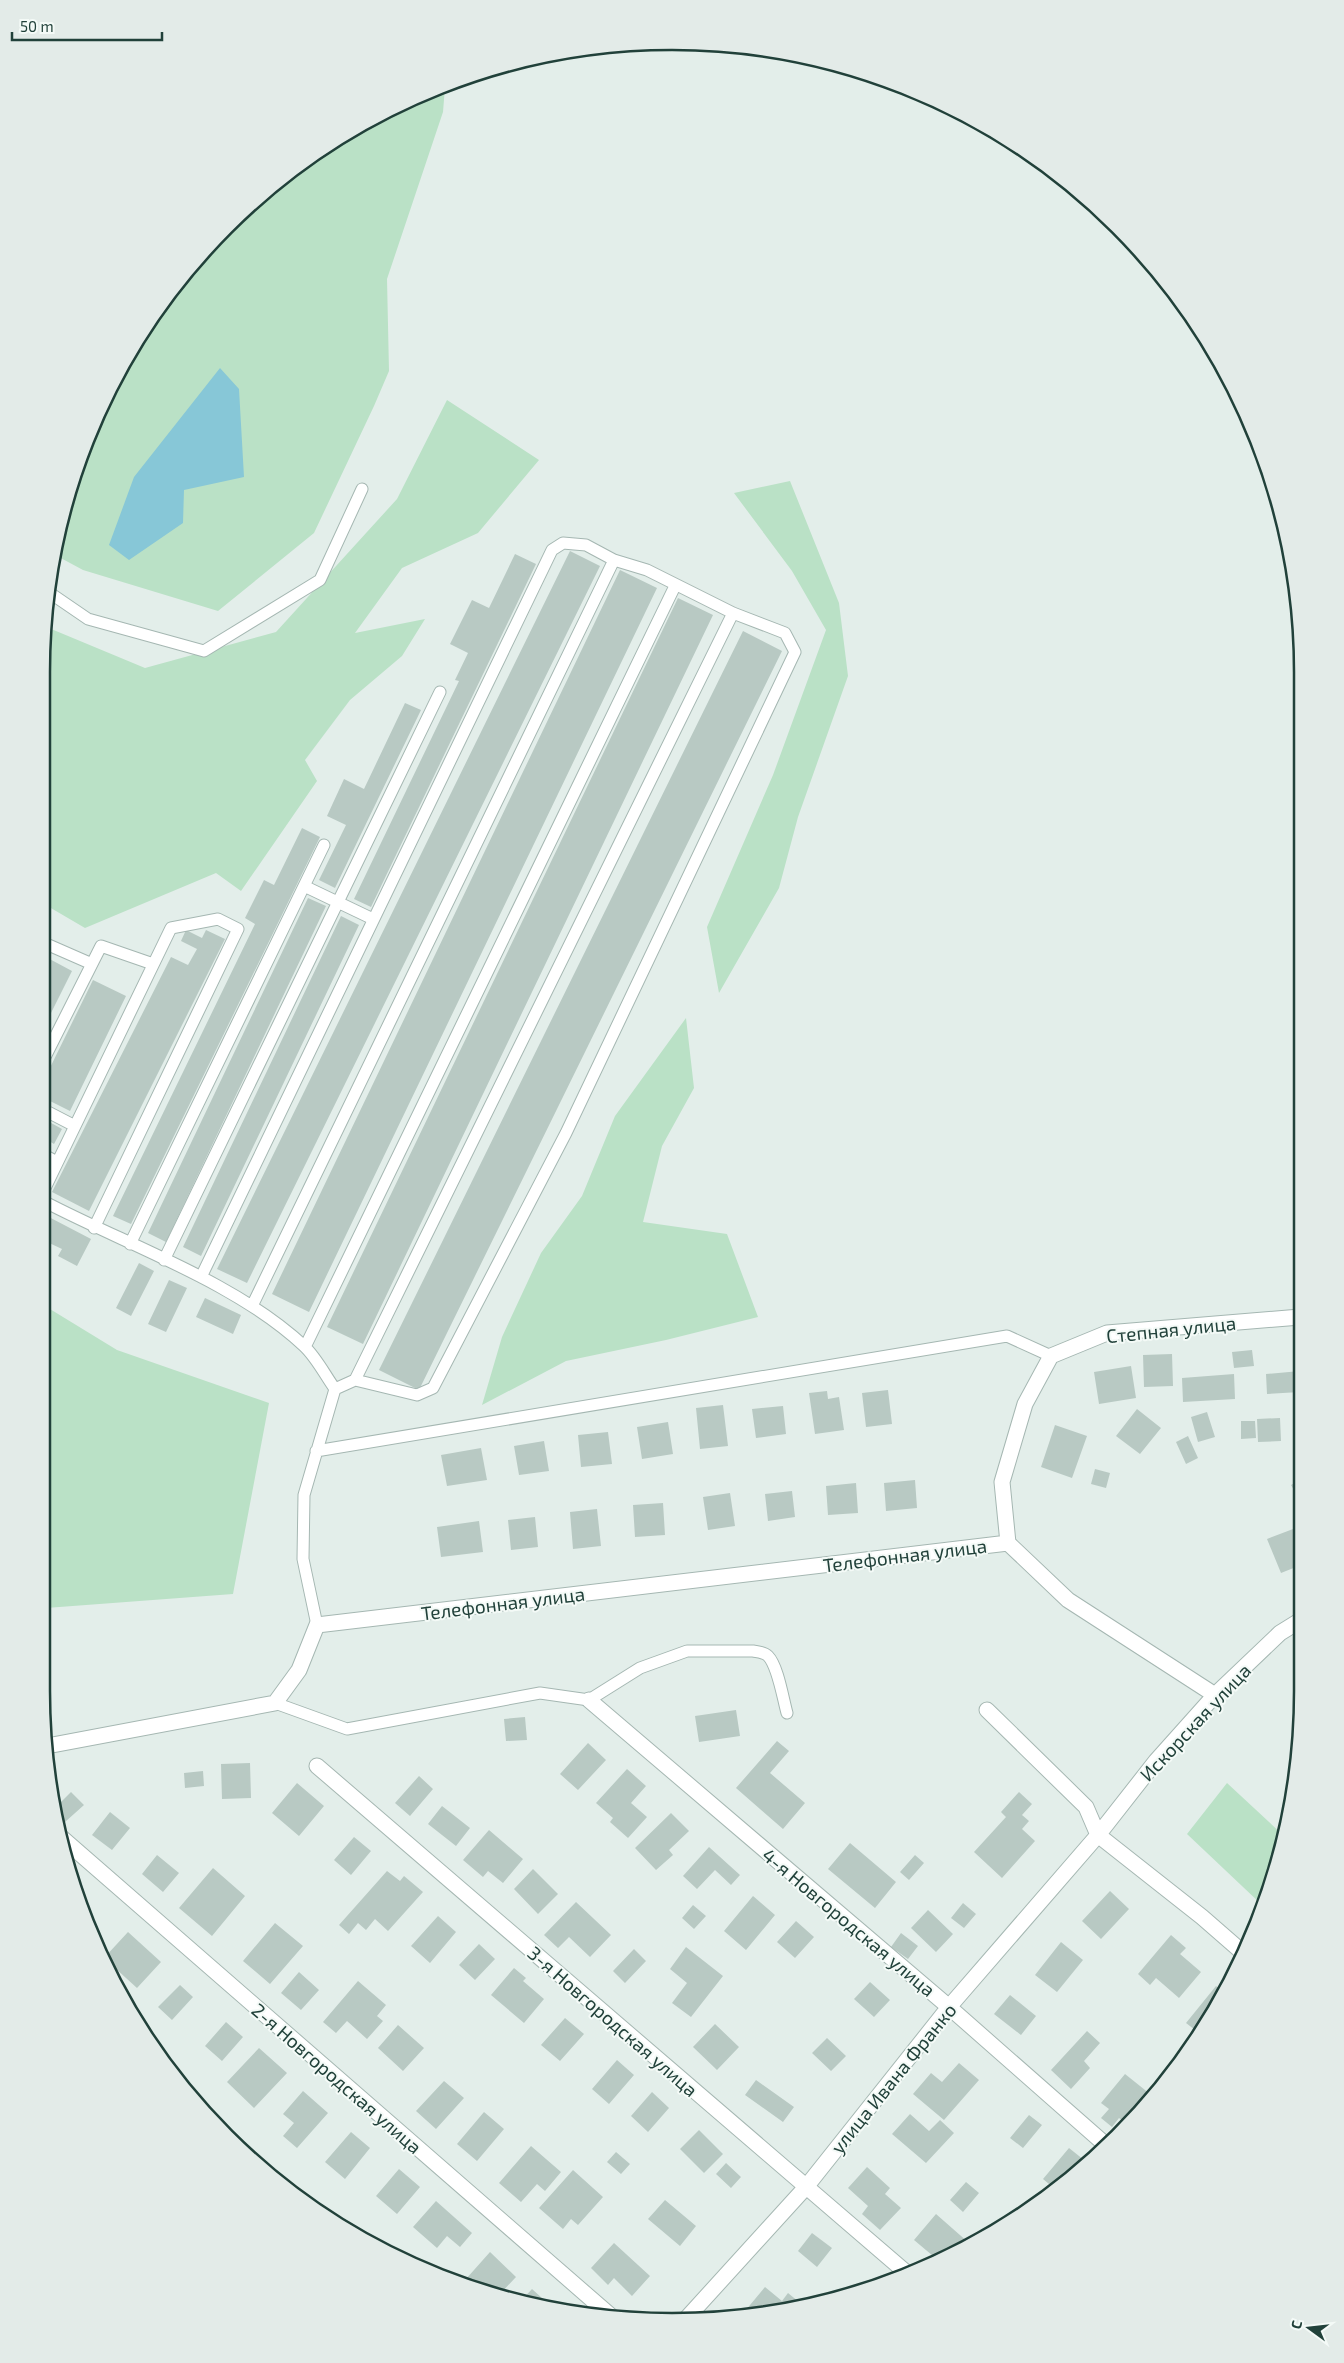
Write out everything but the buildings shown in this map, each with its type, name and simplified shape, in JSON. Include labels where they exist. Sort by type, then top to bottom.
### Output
[{"type":"street","name":"Степная улица","points":[[1051,1356],[1107,1333],[1294,1317]]},
{"type":"street","points":[[1051,1356],[1025,1404],[1002,1482],[1008,1543],[1068,1600],[1215,1695]]},
{"type":"street","name":"Телефонная улица","points":[[317,1625],[1008,1543]]},
{"type":"street","points":[[52,1745],[274,1703],[299,1670],[317,1625]]},
{"type":"street","name":"Искорская улица","points":[[1098,1835],[1156,1760],[1215,1695],[1280,1634],[1294,1625]]},
{"type":"street","name":"4-я Новгородская улица","points":[[589,1700],[949,2007],[1101,2141]]},
{"type":"street","points":[[987,1710],[1086,1807],[1098,1835],[1202,1917],[1238,1949]]},
{"type":"street","name":"3-я Новгородская улица","points":[[318,1766],[902,2269]]},
{"type":"street","name":"улица Ивана Франко","points":[[692,2313],[806,2187],[949,2007],[1098,1835]]},
{"type":"street","name":"2-я Новгородская улица","points":[[69,1844],[603,2309]]},
{"type":"lane","points":[[54,596],[88,620],[204,651],[320,580],[362,489]]},
{"type":"lane","points":[[201,1277],[552,550],[563,543],[586,545],[614,560],[647,570],[675,586],[706,598],[733,613],[785,633],[795,652],[566,1133],[434,1388],[416,1395],[355,1380],[335,1389],[304,1495],[303,1559],[317,1625]]},
{"type":"lane","points":[[252,1306],[614,560]]},
{"type":"lane","points":[[305,1346],[675,586]]},
{"type":"lane","points":[[355,1380],[733,613]]},
{"type":"lane","points":[[164,1260],[440,692]]},
{"type":"lane","points":[[130,1244],[324,845]]},
{"type":"lane","points":[[304,886],[373,920]]},
{"type":"lane","points":[[50,1177],[171,928],[218,919],[238,929],[94,1228]]},
{"type":"lane","points":[[50,946],[92,964]]},
{"type":"lane","points":[[50,1047],[101,946],[153,964]]},
{"type":"lane","points":[[50,1113],[74,1126]]},
{"type":"lane","points":[[50,1159],[57,1162]]},
{"type":"lane","points":[[50,1205],[94,1228],[201,1277],[252,1306],[305,1346],[335,1389]]},
{"type":"lane","points":[[316,1451],[1007,1336],[1051,1356]]},
{"type":"lane","points":[[274,1703],[347,1729],[540,1693],[589,1700],[640,1668],[687,1650],[754,1651],[769,1657],[774,1666],[787,1713]]},
{"type":"green space","points":[[445,93],[443,112],[387,279],[389,371],[314,533],[218,611],[83,570],[61,558],[71,511],[83,472],[97,434],[133,361],[179,293],[232,232],[293,179],[361,133],[397,114]]},
{"type":"green space","points":[[447,400],[539,460],[478,533],[402,568],[355,633],[425,619],[402,656],[350,700],[305,760],[317,781],[241,891],[216,873],[85,928],[50,908],[51,629],[145,668],[276,632],[397,499]]},
{"type":"green space","points":[[790,481],[839,603],[848,676],[798,817],[779,888],[719,993],[707,927],[773,775],[826,630],[792,571],[734,493]]},
{"type":"green space","points":[[686,1018],[694,1088],[662,1146],[643,1222],[727,1234],[758,1317],[666,1340],[566,1361],[482,1405],[502,1337],[541,1253],[582,1196],[615,1116]]},
{"type":"green space","points":[[50,1309],[117,1350],[269,1403],[233,1594],[50,1608]]},
{"type":"green space","points":[[1227,1783],[1278,1830],[1257,1901],[1187,1834]]},
{"type":"water","points":[[220,368],[239,389],[244,477],[184,490],[183,523],[129,560],[109,545],[134,477]]}]
